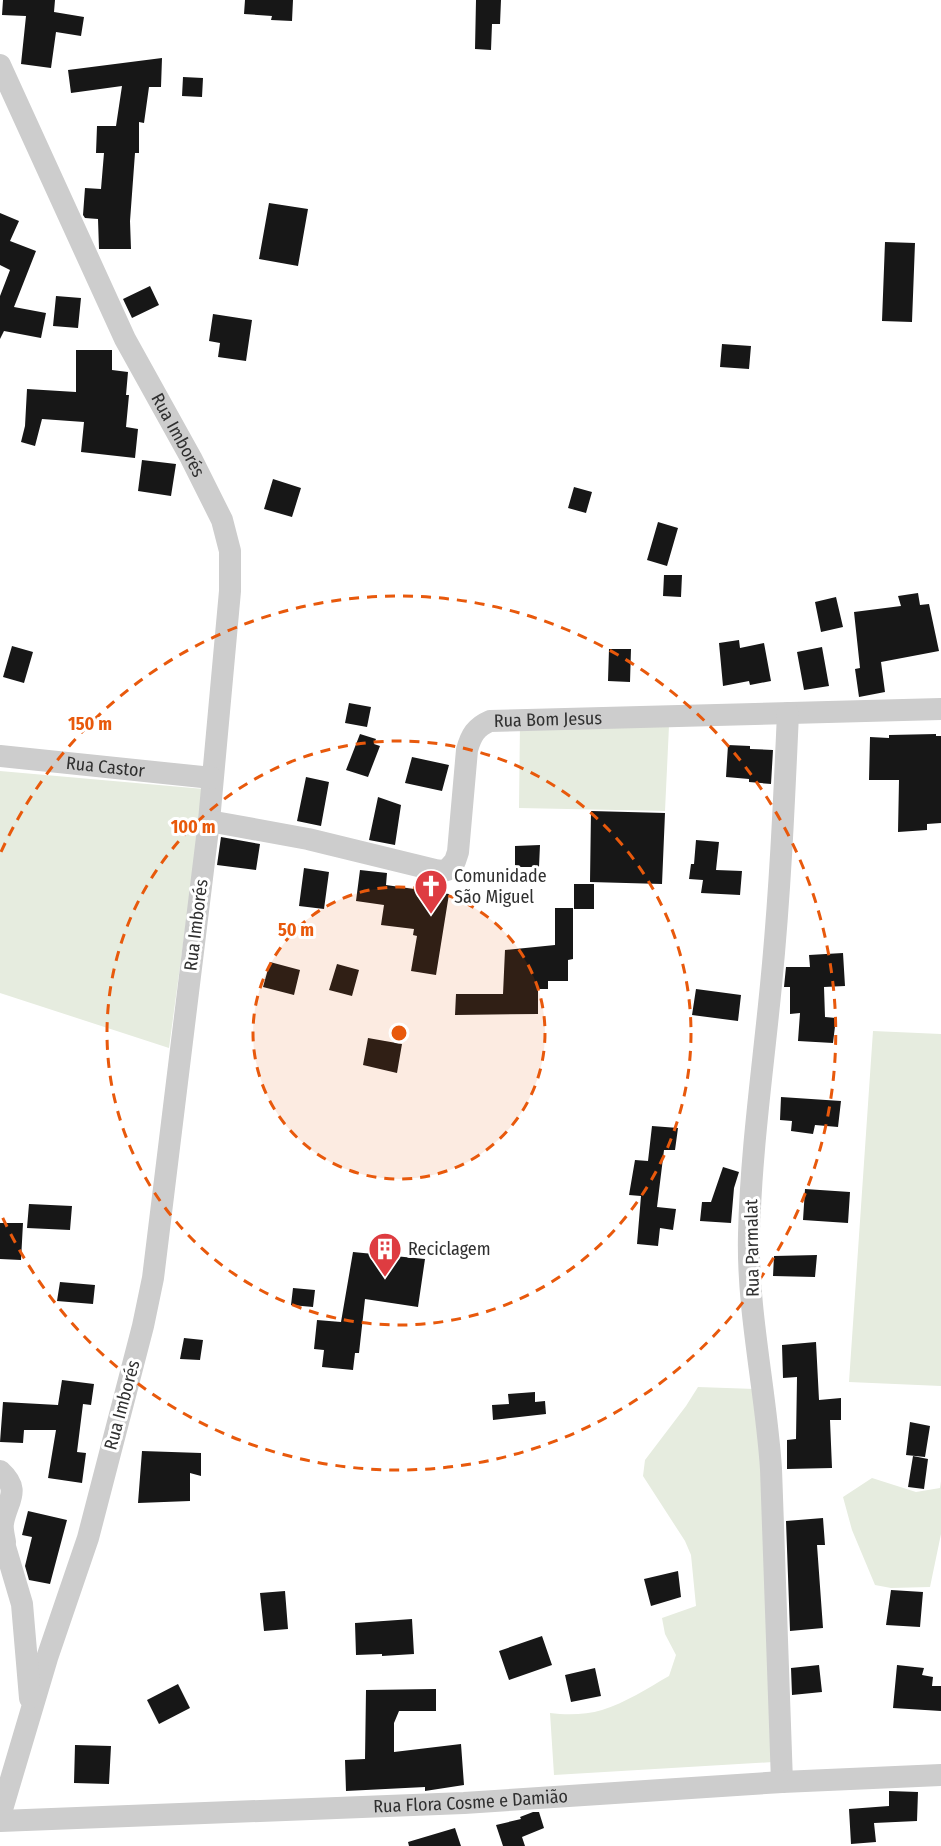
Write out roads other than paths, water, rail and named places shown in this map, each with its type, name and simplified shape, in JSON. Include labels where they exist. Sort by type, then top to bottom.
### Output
[{"type":"street","name":"Rua Imborés","points":[[0,65],[125,339],[222,520],[230,551],[230,591],[209,821],[153,1278],[143,1326],[88,1538],[31,1711],[0,1818]]},
{"type":"street","name":"Rua Bom Jesus","points":[[209,821],[308,839],[439,871],[447,870],[455,861],[458,852],[467,750],[470,739],[481,725],[490,721],[941,709]]},
{"type":"street","name":"Rua Parmalat","points":[[782,1782],[771,1469],[768,1423],[750,1288],[749,1235],[751,1188],[781,859],[788,713]]},
{"type":"street","name":"Rua Castor","points":[[0,756],[212,778]]},
{"type":"street","points":[[0,1471],[11,1484],[12,1495],[2,1525],[2,1536],[22,1604],[31,1711]]},
{"type":"street","name":"Rua Flora Cosme e Damião","points":[[0,1818],[464,1803],[782,1782],[941,1775]]},
{"type":"place","name":"Comunidade São Miguel","points":[[431,915]]},
{"type":"place","name":"Reciclagem","points":[[385,1278]]}]
